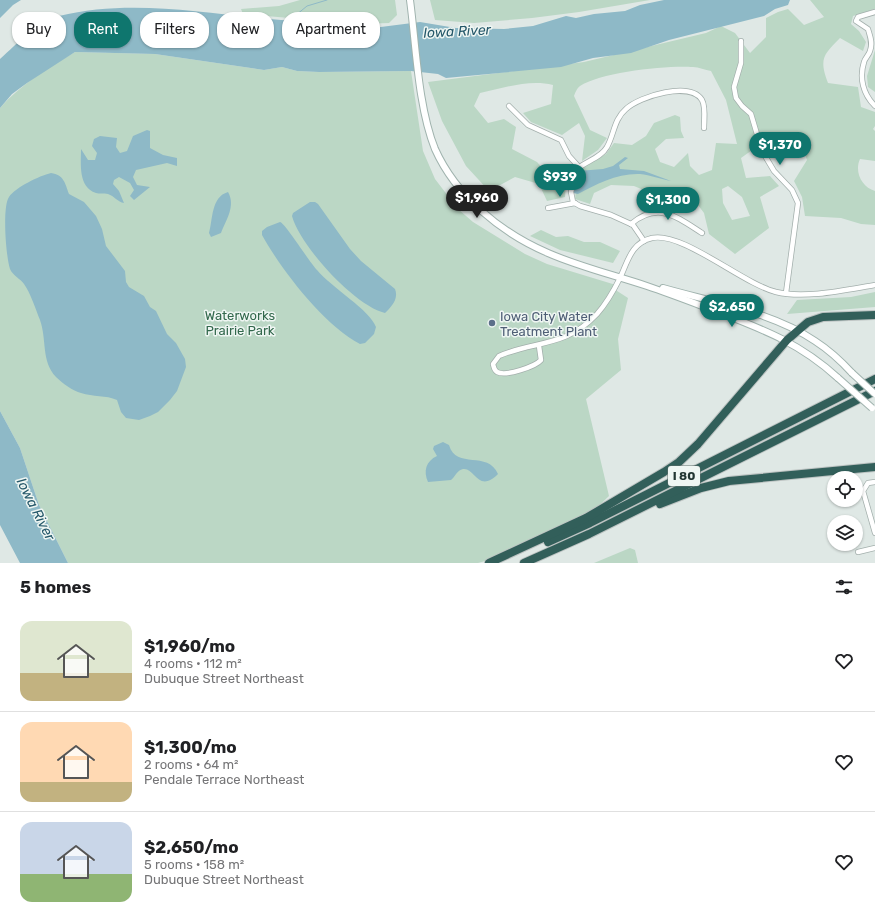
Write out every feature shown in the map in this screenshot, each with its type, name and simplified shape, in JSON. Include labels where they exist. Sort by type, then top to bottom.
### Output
[{"type":"highway","points":[[488,563],[580,521],[664,472],[698,444],[787,340],[797,330],[811,321],[823,317],[875,315]]},
{"type":"highway","name":"I 80","points":[[488,563],[543,545],[590,523],[875,379]]},
{"type":"highway","name":"I 80","points":[[524,563],[589,534],[875,393]]},
{"type":"highway","points":[[589,534],[682,495],[716,484],[752,478],[875,467]]},
{"type":"main road","points":[[411,3],[426,118],[436,150],[452,178],[474,205],[520,238],[547,253],[680,298],[787,340],[811,355],[873,410]]},
{"type":"main road","points":[[623,278],[750,312],[797,330],[825,348],[875,393]]},
{"type":"street","points":[[875,12],[858,17],[856,21],[868,29],[871,38],[870,50],[864,60],[861,74],[868,99],[875,106]]},
{"type":"street","points":[[741,41],[741,63],[734,87],[736,98],[751,114],[762,151],[774,171],[792,190],[798,203],[786,293]]},
{"type":"street","points":[[575,203],[571,196],[571,186],[574,174],[579,167],[604,151],[616,122],[625,109],[638,101],[659,93],[690,92],[698,95],[704,106],[704,128]]},
{"type":"street","points":[[509,106],[528,125],[561,140],[569,156],[579,167]]},
{"type":"street","points":[[548,208],[575,203],[611,215],[631,224],[644,241]]},
{"type":"street","points":[[631,224],[642,216],[653,212],[662,212],[674,215],[702,233]]},
{"type":"street","points":[[539,346],[541,360],[536,365],[504,374],[498,373],[494,369],[493,364],[499,356],[560,340],[588,322],[602,308],[623,278],[630,254],[644,241],[656,237],[671,239],[762,287],[786,293],[816,292],[875,286]]},
{"type":"street","points":[[875,482],[866,485],[863,494],[875,533]]},
{"type":"street","points":[[858,552],[875,548]]},
{"type":"green space","points":[[300,0],[395,0],[397,15],[389,23],[380,23],[380,12],[282,12],[282,17],[274,17],[274,12],[242,12],[241,9],[279,6]]},
{"type":"green space","points":[[430,0],[650,0],[579,12],[474,23],[435,20]]},
{"type":"green space","points":[[810,0],[875,0],[875,9],[853,16],[851,24],[859,31],[866,42],[863,51],[840,38],[826,53],[823,63],[828,83],[858,87],[861,107],[875,112],[875,126],[873,129],[875,131],[875,161],[860,159],[858,169],[863,183],[875,191],[875,225],[861,224],[841,218],[805,216],[802,197],[794,181],[807,160],[800,141],[779,137],[755,148],[741,158],[746,178],[770,176],[779,186],[760,197],[769,228],[735,254],[709,234],[704,213],[695,201],[670,193],[651,193],[634,186],[611,185],[594,193],[590,204],[575,199],[578,170],[606,154],[614,143],[632,145],[646,136],[654,123],[675,115],[680,117],[681,131],[684,138],[666,139],[655,149],[660,162],[674,167],[688,153],[690,166],[699,175],[712,170],[716,143],[737,144],[726,100],[711,71],[698,67],[652,68],[618,73],[590,81],[580,86],[574,96],[590,130],[607,138],[598,150],[582,161],[585,136],[579,123],[562,135],[531,122],[523,113],[551,104],[553,85],[535,83],[480,93],[474,106],[488,123],[504,119],[516,127],[512,149],[537,162],[553,180],[566,183],[565,197],[547,201],[539,184],[515,177],[489,191],[466,166],[442,121],[428,82],[584,62],[706,33],[721,26],[735,33],[750,53],[766,37],[766,18],[778,12],[788,9],[804,25],[824,17]],"holes":[[[728,186],[742,197],[750,216],[732,220],[723,203],[722,189]]]},
{"type":"green space","points":[[875,50],[875,92],[868,87],[867,76]]},
{"type":"green space","name":"Waterworks Prairie Park","points":[[75,52],[155,54],[264,70],[282,67],[297,71],[319,72],[411,71],[423,151],[435,179],[458,209],[473,222],[525,254],[547,264],[616,285],[614,289],[628,298],[618,339],[621,370],[586,399],[609,496],[586,518],[510,554],[478,563],[68,563],[39,505],[20,448],[0,411],[0,108],[26,84],[45,70]]},
{"type":"green space","points":[[541,230],[556,237],[568,236],[584,242],[600,242],[620,251],[613,263],[560,250],[530,236]]},
{"type":"green space","points":[[875,292],[875,307],[787,314],[797,300],[851,297]]},
{"type":"green space","points":[[630,548],[635,550],[638,563],[594,563]]},
{"type":"water","points":[[0,0],[21,0],[13,5],[0,18]]},
{"type":"water","name":"Iowa River","points":[[664,0],[790,0],[788,5],[775,9],[764,16],[669,40],[631,53],[593,58],[561,67],[446,78],[438,74],[411,71],[319,72],[297,71],[282,67],[264,70],[155,54],[75,52],[12,94],[0,108],[0,59],[12,48],[66,48],[66,15],[74,13],[74,48],[132,48],[132,12],[79,12],[84,11],[158,8],[202,12],[140,12],[140,48],[209,48],[209,13],[217,14],[217,48],[274,48],[274,19],[282,20],[282,48],[380,48],[380,27],[420,22],[456,28],[504,29],[533,26],[566,16],[576,18],[594,14],[625,11],[640,5]]},
{"type":"water","points":[[147,130],[150,131],[150,148],[163,155],[177,158],[177,166],[167,163],[136,170],[133,177],[137,185],[150,187],[134,200],[130,196],[134,190],[130,183],[119,177],[114,180],[113,184],[119,191],[124,203],[108,194],[97,193],[90,190],[86,186],[83,180],[81,168],[81,149],[88,160],[95,160],[97,153],[92,146],[94,139],[100,136],[117,138],[116,147],[120,153],[127,151],[133,136]]},
{"type":"water","points":[[625,157],[628,158],[619,165],[620,169],[644,171],[671,181],[640,174],[632,174],[615,177],[578,194],[573,193],[574,177],[578,171],[603,169],[613,166]]},
{"type":"water","points":[[51,173],[59,176],[65,183],[69,194],[84,202],[96,216],[102,229],[106,246],[125,271],[126,282],[129,287],[144,296],[150,307],[156,311],[167,334],[176,343],[185,359],[186,367],[177,391],[158,412],[150,416],[139,420],[126,418],[121,412],[117,400],[78,392],[64,384],[56,377],[48,364],[42,328],[33,301],[24,284],[13,274],[10,269],[6,244],[5,221],[7,202],[12,193],[28,182]]},
{"type":"water","points":[[228,192],[231,208],[228,218],[221,233],[211,237],[209,233],[216,203],[222,195]]},
{"type":"water","points":[[310,202],[315,202],[318,204],[350,249],[361,261],[395,289],[395,299],[385,313],[373,308],[344,287],[317,258],[306,243],[292,216],[293,213]]},
{"type":"water","points":[[280,222],[287,229],[317,270],[359,306],[372,320],[376,327],[374,334],[365,343],[360,344],[346,335],[318,311],[281,265],[262,235],[262,231],[267,227]]},
{"type":"water","name":"Iowa River","points":[[0,411],[20,448],[39,505],[68,563],[20,563],[0,525]]},
{"type":"water","points":[[443,442],[449,445],[458,457],[487,463],[493,467],[498,474],[491,479],[481,481],[467,469],[463,469],[459,471],[451,480],[428,482],[426,478],[426,467],[433,458],[437,456],[433,449],[434,446]]},
{"type":"waterway","points":[[300,12],[307,6],[327,0]]},
{"type":"place","name":"Iowa City Water Treatment Plant","points":[[492,323]]}]
